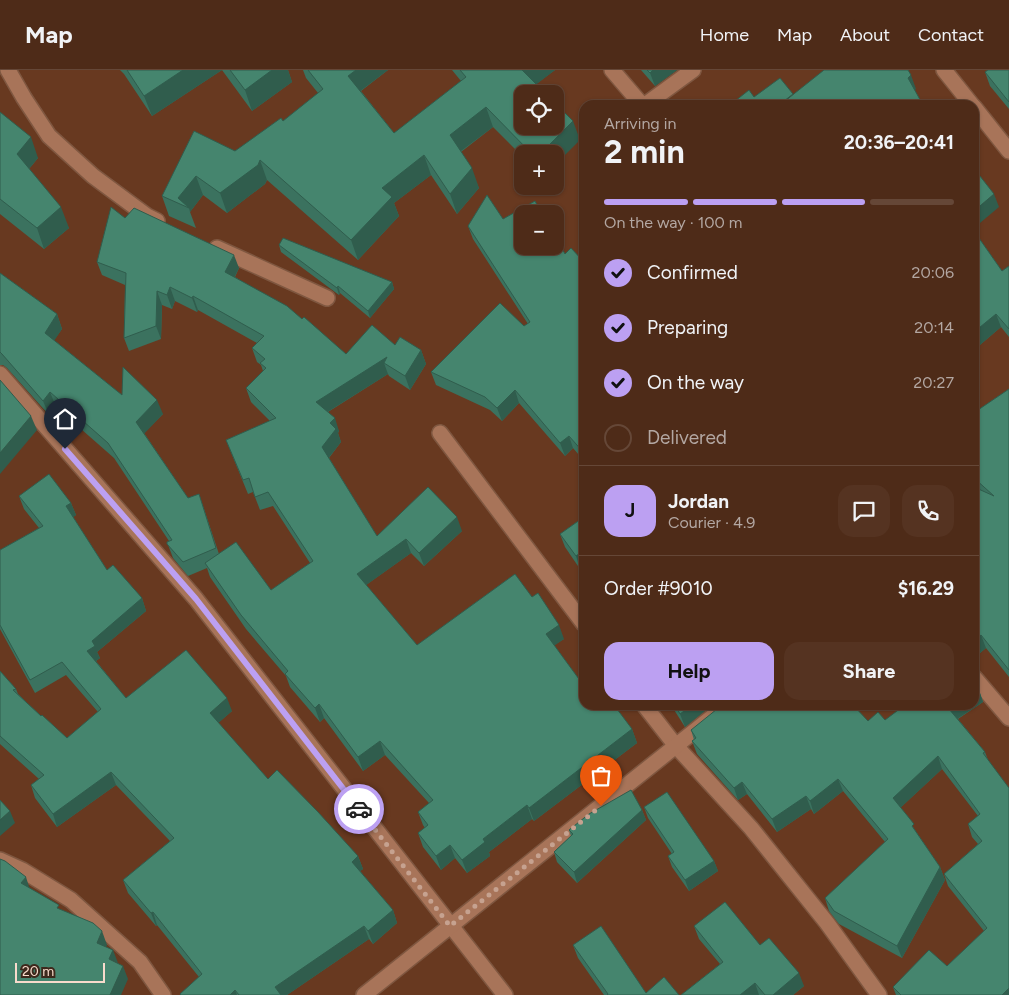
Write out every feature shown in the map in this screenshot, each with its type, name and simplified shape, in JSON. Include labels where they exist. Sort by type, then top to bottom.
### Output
[{"type":"street","points":[[8,70],[24,98],[50,136],[93,176],[147,216],[174,228]]},
{"type":"street","points":[[612,70],[639,100]]},
{"type":"street","points":[[651,100],[693,70]]},
{"type":"street","points":[[944,70],[968,100]]},
{"type":"street","points":[[979,114],[1009,151]]},
{"type":"street","points":[[201,241],[326,298]]},
{"type":"street","points":[[0,374],[196,599],[505,995]]},
{"type":"street","points":[[440,433],[579,617]]},
{"type":"street","points":[[979,683],[1009,718]]},
{"type":"street","points":[[648,710],[676,746],[752,828],[827,923],[879,995]]},
{"type":"street","points":[[364,995],[720,710]]},
{"type":"street","points":[[0,860],[22,870],[71,900],[140,962],[163,995]]},
{"type":"building","points":[[127,70],[183,70],[144,96]]},
{"type":"building","points":[[230,70],[272,70],[245,90]]},
{"type":"building","points":[[308,70],[356,70],[348,76],[394,133],[466,77],[460,70],[522,70],[537,85],[514,85],[514,135],[559,135],[549,145],[523,145],[486,107],[450,135],[472,168],[450,194],[424,155],[382,188],[392,197],[351,240],[260,160],[258,165],[220,193],[196,176],[178,198],[189,208],[162,196],[194,131],[235,151],[281,118],[283,121],[323,89]]},
{"type":"building","points":[[824,70],[908,70],[911,75],[908,78],[920,100],[786,100]]},
{"type":"building","points":[[988,70],[1009,70],[1009,102],[985,72]]},
{"type":"building","points":[[780,78],[793,94],[785,100],[736,100],[749,90],[754,97]]},
{"type":"building","points":[[0,112],[31,137],[17,154],[61,207],[37,228],[0,199]]},
{"type":"building","points":[[564,112],[573,121],[564,130]]},
{"type":"building","points":[[979,175],[994,194],[979,207]]},
{"type":"building","points":[[487,195],[503,219],[514,213],[514,255],[564,255],[564,252],[565,254],[571,248],[579,257],[579,447],[569,436],[560,443],[515,390],[497,408],[485,397],[431,372],[500,303],[524,326],[530,322],[468,226]]},
{"type":"building","points":[[535,201],[537,205],[528,205]]},
{"type":"building","points":[[111,207],[125,218],[134,208],[234,255],[225,272],[287,306],[302,319],[304,317],[346,354],[372,325],[395,345],[400,337],[421,350],[405,376],[384,363],[387,357],[316,402],[335,418],[330,423],[336,429],[322,447],[377,536],[428,487],[457,517],[419,553],[406,539],[357,574],[417,645],[515,574],[532,597],[538,593],[559,625],[546,634],[579,679],[579,710],[618,710],[632,729],[529,808],[527,805],[483,839],[485,842],[462,860],[450,845],[436,856],[418,833],[428,825],[418,812],[433,800],[380,741],[358,757],[319,704],[315,708],[285,674],[288,671],[241,615],[205,563],[236,542],[271,590],[313,561],[268,492],[255,497],[249,478],[243,480],[226,440],[276,418],[246,388],[266,368],[260,363],[265,359],[252,348],[264,336],[193,296],[192,298],[170,287],[167,295],[157,291],[156,326],[124,338],[126,273],[97,262]]},
{"type":"building","points":[[283,238],[392,282],[368,311],[338,286],[337,288],[279,245]]},
{"type":"building","points":[[979,238],[1002,271],[1009,266],[1009,329],[996,314],[979,328]]},
{"type":"building","points":[[0,273],[57,314],[45,333],[122,395],[123,367],[157,400],[136,422],[188,498],[199,494],[216,548],[183,562],[167,544],[167,542],[172,540],[108,443],[50,392],[43,401],[0,352]]},
{"type":"building","points":[[0,380],[31,416],[0,453]]},
{"type":"building","points":[[1009,389],[1009,670],[981,635],[979,637],[979,489],[994,496],[979,482],[979,409]]},
{"type":"building","points":[[49,474],[71,503],[66,506],[107,570],[113,565],[142,598],[92,641],[95,646],[87,651],[126,698],[186,650],[227,698],[210,713],[268,779],[277,770],[318,812],[358,856],[352,862],[393,910],[368,931],[364,926],[275,987],[281,995],[239,995],[235,990],[230,995],[181,995],[202,974],[153,912],[151,913],[123,880],[174,838],[111,772],[53,814],[31,785],[44,775],[0,736],[0,671],[16,689],[13,690],[67,738],[101,709],[62,662],[30,680],[0,625],[0,550],[43,526],[19,496]]},
{"type":"building","points":[[579,521],[579,554],[576,556],[560,534]]},
{"type":"building","points":[[716,710],[858,710],[868,721],[878,712],[885,720],[898,710],[950,710],[985,752],[983,753],[1009,788],[1009,988],[1002,995],[901,995],[893,987],[929,950],[947,966],[987,928],[944,874],[982,841],[968,824],[980,814],[938,756],[893,798],[914,824],[912,826],[940,867],[897,946],[834,911],[825,898],[888,839],[838,779],[810,801],[806,796],[772,819],[742,782],[734,788],[692,741],[696,738],[691,730]]},
{"type":"building","points":[[631,790],[642,810],[574,872],[554,852],[573,834],[569,830],[589,814]]},
{"type":"building","points":[[667,792],[714,861],[685,880],[668,856],[674,852],[644,807]]},
{"type":"building","points":[[0,800],[10,811],[0,820]]},
{"type":"building","points":[[0,859],[26,877],[21,883],[59,905],[57,908],[93,923],[102,931],[97,943],[113,950],[109,959],[123,966],[110,995],[0,995]]},
{"type":"building","points":[[725,902],[760,945],[769,938],[799,973],[773,995],[765,995],[755,983],[740,995],[681,995],[723,962],[694,926]]},
{"type":"building","points":[[601,926],[646,993],[664,977],[679,995],[607,995],[573,945]]},
{"type":"way so far","points":[[359,809],[450,926],[601,806]]},
{"type":"route","points":[[65,449],[196,599],[359,809]]}]
